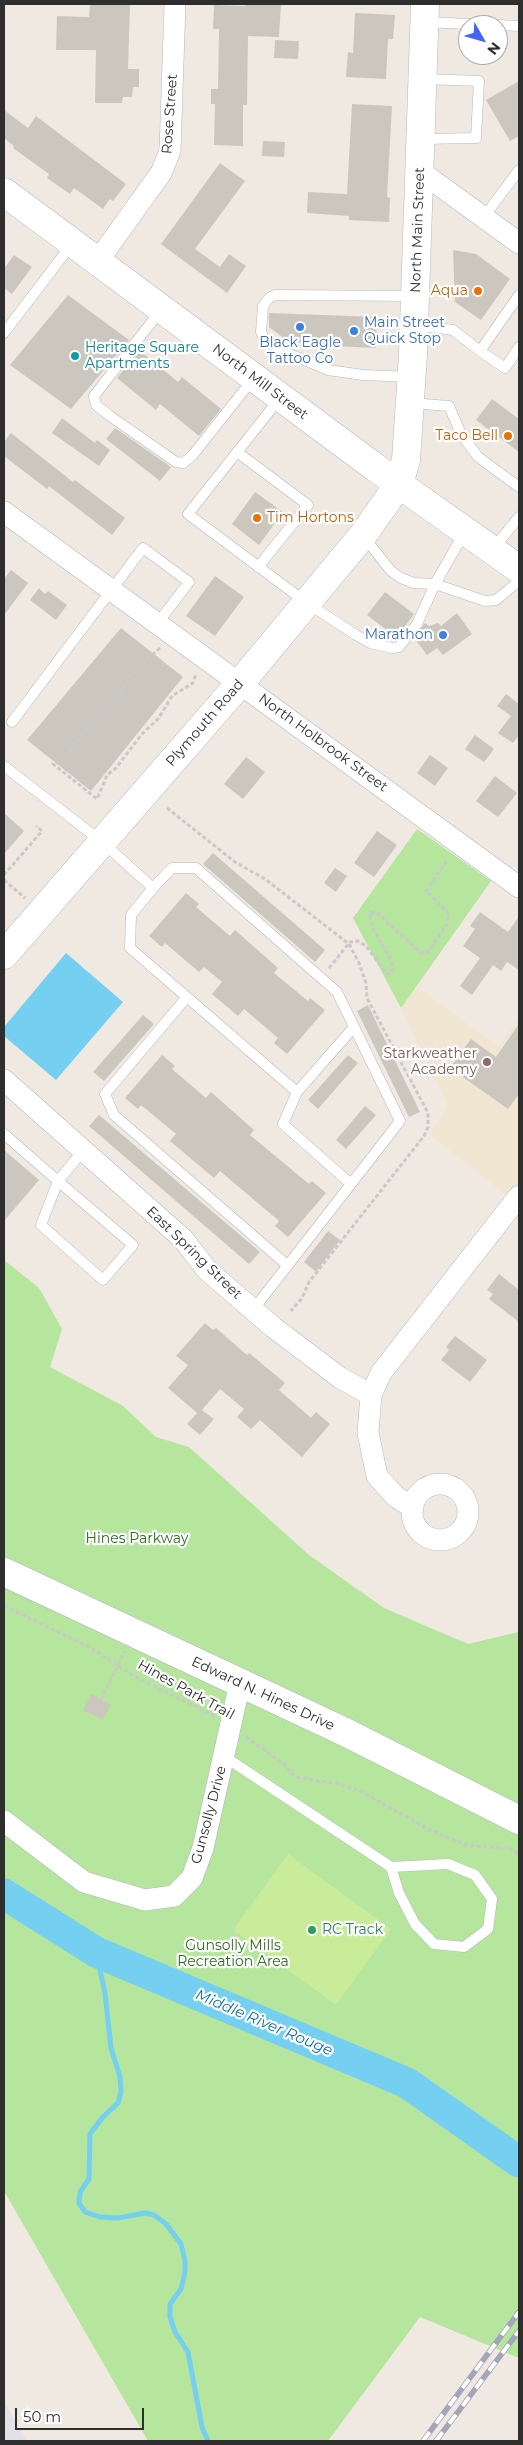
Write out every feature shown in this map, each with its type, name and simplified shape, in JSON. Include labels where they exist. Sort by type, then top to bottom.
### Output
[{"type":"street","name":"Rose Street","points":[[97,262],[161,173],[170,152],[175,4]]},
{"type":"street","name":"North Main Street","points":[[399,484],[406,460],[411,390],[421,172],[425,13]]},
{"type":"street","points":[[421,172],[519,242]]},
{"type":"street","name":"North Mill Street","points":[[4,192],[254,378],[519,569]]},
{"type":"street","name":"Plymouth Road","points":[[4,955],[241,682],[363,535],[399,484]]},
{"type":"street","name":"North Holbrook Street","points":[[4,512],[110,591],[517,879]]},
{"type":"street","name":"East Spring Street","points":[[4,1080],[183,1239],[207,1270],[253,1310],[339,1377],[371,1395]]},
{"type":"street","points":[[413,1508],[395,1496],[377,1476],[368,1433],[371,1395],[381,1372],[519,1196]]},
{"type":"street","name":"Edward N. Hines Drive","points":[[4,1572],[389,1754],[519,1820]]},
{"type":"street","name":"Gunsolly Drive","points":[[4,1820],[84,1882],[145,1900],[174,1896],[192,1878],[203,1848],[232,1727],[240,1683]]},
{"type":"lane","points":[[425,13],[458,19]]},
{"type":"lane","points":[[422,139],[476,138],[479,81],[423,79]]},
{"type":"lane","points":[[484,217],[519,170]]},
{"type":"lane","points":[[4,333],[72,243]]},
{"type":"lane","points":[[416,296],[275,295],[269,298],[263,306],[261,332],[264,338],[278,349],[328,370],[363,375],[411,390],[449,406],[461,434],[478,457],[519,487]]},
{"type":"lane","points":[[480,351],[519,295]]},
{"type":"lane","points":[[162,310],[94,396],[96,405],[110,416],[176,462],[183,463],[192,456],[254,378]]},
{"type":"lane","points":[[414,325],[453,330],[505,368],[519,348]]},
{"type":"lane","points":[[280,397],[188,514],[307,603],[370,643],[392,648],[399,647],[417,624],[435,584],[465,531]]},
{"type":"lane","points":[[237,452],[308,505],[258,567]]},
{"type":"lane","points":[[492,551],[519,517]]},
{"type":"lane","points":[[363,535],[391,571],[401,578],[414,582],[435,584],[490,600],[496,600],[519,581]]},
{"type":"lane","points":[[12,722],[143,548],[189,582],[157,624]]},
{"type":"lane","points":[[4,766],[101,841],[153,888]]},
{"type":"lane","points":[[253,1310],[400,1121],[337,992],[196,868],[172,868],[131,915],[130,948],[297,1092]]},
{"type":"lane","points":[[186,997],[105,1094],[114,1115],[287,1265]]},
{"type":"lane","points":[[351,1184],[283,1124],[297,1092],[354,1027]]},
{"type":"lane","points":[[4,1134],[58,1181],[133,1245],[103,1280],[41,1225],[58,1181],[83,1151]]},
{"type":"lane","points":[[225,1757],[391,1867],[448,1864],[475,1875],[492,1900],[488,1929],[464,1947],[434,1944],[415,1924],[399,1893],[391,1867]]},
{"type":"path","points":[[162,646],[131,675],[114,703],[105,708],[101,718],[85,730],[71,750],[68,759],[53,764],[97,799],[107,774],[116,768],[142,734],[158,719],[172,696],[193,683],[197,671]]},
{"type":"path","points":[[4,875],[42,831],[36,826]]},
{"type":"path","points":[[321,978],[350,942],[358,941],[389,974],[393,969],[392,962],[372,927],[370,913],[376,912],[421,953],[428,952],[447,924],[448,912],[426,891],[446,862]]},
{"type":"path","points":[[4,880],[25,898]]},
{"type":"path","name":"Hines Park Trail","points":[[4,1606],[91,1648],[134,1676],[218,1718],[286,1766],[295,1777],[338,1784],[360,1791],[432,1831],[466,1845],[510,1849],[519,1854]]},
{"type":"path","points":[[101,1700],[134,1634]]},
{"type":"shaded area","points":[[417,987],[499,1047],[519,1018],[519,1185],[509,1197],[430,1135],[448,1106],[401,1008]]},
{"type":"shaded area","points":[[4,2401],[27,2441],[4,2441]]},
{"type":"green space","points":[[417,829],[491,881],[401,1008],[353,918]]},
{"type":"green space","points":[[4,1260],[39,1288],[62,1329],[50,1367],[123,1406],[156,1437],[189,1447],[309,1555],[384,1608],[468,1644],[519,1632],[519,2358],[420,2317],[328,2441],[148,2441],[4,2191]]},
{"type":"green space","name":"RC Track","points":[[288,1854],[391,1929],[336,2005],[233,1930]]},
{"type":"water","points":[[66,953],[123,1002],[56,1080],[4,1036],[4,1027]]},
{"type":"building","points":[[90,4],[130,4],[128,69],[139,69],[139,87],[133,87],[132,97],[123,97],[122,103],[95,103],[96,50],[56,50],[57,16],[89,17]]},
{"type":"building","points":[[245,4],[281,4],[279,37],[248,36],[247,105],[243,105],[243,146],[214,145],[215,104],[211,104],[211,89],[218,89],[219,29],[213,29],[214,5],[245,6]]},
{"type":"building","points":[[355,13],[395,15],[393,39],[388,39],[386,79],[346,77],[348,52],[353,53]]},
{"type":"building","points":[[275,40],[299,41],[298,59],[274,58]]},
{"type":"building","points":[[519,81],[519,136],[510,141],[486,100]]},
{"type":"building","points":[[352,104],[392,106],[387,197],[390,198],[389,222],[349,220],[349,216],[307,213],[308,192],[347,194]]},
{"type":"building","points":[[4,110],[28,128],[36,116],[126,184],[113,201],[110,199],[103,209],[74,188],[70,194],[47,178],[49,174],[13,148],[14,146],[4,138]]},
{"type":"building","points":[[263,141],[285,142],[284,157],[262,156]]},
{"type":"building","points":[[220,163],[245,181],[195,249],[220,267],[229,254],[246,266],[227,293],[161,244]]},
{"type":"building","name":"Aqua","points":[[453,250],[476,254],[510,279],[481,320],[455,302]]},
{"type":"building","points":[[14,255],[32,267],[12,294],[4,288],[4,269]]},
{"type":"building","name":"Heritage Square Apartments","points":[[68,295],[129,340],[71,409],[10,365]]},
{"type":"building","points":[[269,313],[377,317],[376,348],[289,342],[269,327]]},
{"type":"building","points":[[139,350],[178,382],[182,377],[221,409],[199,436],[160,404],[156,410],[117,378]]},
{"type":"building","name":"Taco Bell","points":[[492,399],[519,419],[519,452],[476,420]]},
{"type":"building","points":[[62,418],[95,443],[97,440],[110,450],[99,466],[52,433]]},
{"type":"building","points":[[115,428],[171,467],[160,481],[106,439]]},
{"type":"building","points":[[11,433],[73,482],[75,480],[125,518],[112,535],[49,486],[47,489],[4,456],[4,442]]},
{"type":"building","name":"Tim Hortons","points":[[255,492],[283,512],[259,545],[232,524]]},
{"type":"building","points":[[11,570],[28,583],[4,615],[4,579]]},
{"type":"building","points":[[215,576],[244,597],[215,636],[186,616]]},
{"type":"building","points":[[39,588],[45,594],[48,591],[67,605],[56,620],[30,600]]},
{"type":"building","points":[[385,592],[414,614],[397,638],[367,615]]},
{"type":"building","points":[[457,613],[472,634],[443,655],[437,648],[427,655],[414,638],[425,623],[429,626],[438,623],[441,626]]},
{"type":"building","points":[[121,628],[183,677],[91,791],[27,740]]},
{"type":"building","points":[[506,694],[519,704],[519,735],[513,743],[498,733],[511,716],[497,706]]},
{"type":"building","points":[[475,735],[494,749],[484,762],[465,749]]},
{"type":"building","points":[[430,755],[448,768],[435,786],[417,773]]},
{"type":"building","points":[[246,757],[265,772],[243,799],[224,784]]},
{"type":"building","points":[[495,776],[517,793],[498,817],[476,801]]},
{"type":"building","points":[[4,813],[24,831],[4,854]]},
{"type":"building","points":[[377,831],[397,845],[374,877],[354,863]]},
{"type":"building","points":[[213,853],[325,950],[315,962],[203,864]]},
{"type":"building","points":[[335,868],[347,876],[336,892],[324,883]]},
{"type":"building","points":[[186,893],[199,904],[196,907],[230,936],[235,930],[278,968],[274,973],[308,1001],[310,998],[325,1010],[287,1054],[274,1043],[278,1038],[244,1009],[238,1016],[212,994],[222,982],[204,967],[199,972],[165,943],[162,947],[149,936]]},
{"type":"building","points":[[480,912],[508,932],[519,916],[519,970],[507,962],[501,971],[493,965],[472,995],[460,986],[480,958],[463,946],[475,929],[470,926]]},
{"type":"building","points":[[368,1005],[420,1112],[409,1117],[357,1011]]},
{"type":"building","points":[[143,1015],[154,1024],[104,1081],[93,1072]]},
{"type":"building","name":"Starkweather Academy","points":[[519,1024],[519,1094],[508,1109],[450,1068],[471,1039],[496,1057]]},
{"type":"building","points":[[162,1055],[175,1066],[172,1069],[206,1098],[211,1092],[254,1130],[250,1135],[309,1184],[312,1181],[326,1193],[288,1237],[275,1226],[279,1221],[220,1171],[214,1178],[170,1141],[176,1134],[141,1105],[138,1109],[125,1098]]},
{"type":"building","points":[[348,1055],[358,1063],[318,1109],[308,1100]]},
{"type":"building","points":[[365,1106],[376,1115],[346,1149],[336,1140]]},
{"type":"building","points":[[99,1115],[260,1252],[249,1264],[89,1126]]},
{"type":"building","points":[[4,1150],[39,1180],[4,1221]]},
{"type":"building","points":[[328,1231],[340,1240],[316,1272],[304,1262]]},
{"type":"building","points":[[499,1274],[519,1290],[519,1322],[489,1299],[493,1294],[487,1290]]},
{"type":"building","points":[[205,1323],[213,1330],[216,1328],[247,1355],[249,1353],[285,1383],[279,1390],[311,1418],[316,1412],[330,1424],[302,1457],[260,1420],[251,1429],[237,1417],[244,1409],[220,1389],[202,1410],[214,1419],[200,1435],[187,1424],[197,1413],[168,1388],[188,1365],[176,1356]]},
{"type":"building","points":[[455,1336],[487,1360],[470,1382],[441,1360],[449,1350],[446,1347]]},
{"type":"building","points":[[91,1694],[111,1705],[102,1720],[83,1710]]},
{"type":"waterway","name":"Middle River Rouge","points":[[4,1894],[96,1952],[407,2083],[519,2162]]},
{"type":"waterway","points":[[96,1952],[105,1993],[111,2048],[120,2077],[121,2092],[118,2103],[102,2118],[90,2134],[89,2179],[80,2192],[79,2203],[85,2212],[100,2217],[118,2218],[145,2213],[154,2215],[166,2224],[181,2244],[185,2260],[185,2272],[181,2289],[170,2304],[170,2317],[175,2332],[188,2352],[202,2427],[208,2441]]},
{"type":"railway","points":[[423,2441],[519,2312]]},
{"type":"railway","points":[[436,2441],[519,2331]]},
{"type":"place","name":"Aqua","points":[[478,291]]},
{"type":"place","name":"Black Eagle Tattoo Co","points":[[300,327]]},
{"type":"place","name":"Main Street Quick Stop","points":[[354,331]]},
{"type":"place","name":"Heritage Square Apartments","points":[[75,356]]},
{"type":"place","name":"Taco Bell","points":[[508,436]]},
{"type":"place","name":"Tim Hortons","points":[[257,518]]},
{"type":"place","name":"Marathon","points":[[443,635]]},
{"type":"place","name":"Starkweather Academy","points":[[487,1062]]},
{"type":"place","name":"RC Track","points":[[312,1930]]},
{"type":"park label","name":"Hines Parkway","points":[[137,1539]]},
{"type":"park label","name":"Gunsolly Mills Recreation Area","points":[[233,1954]]}]
